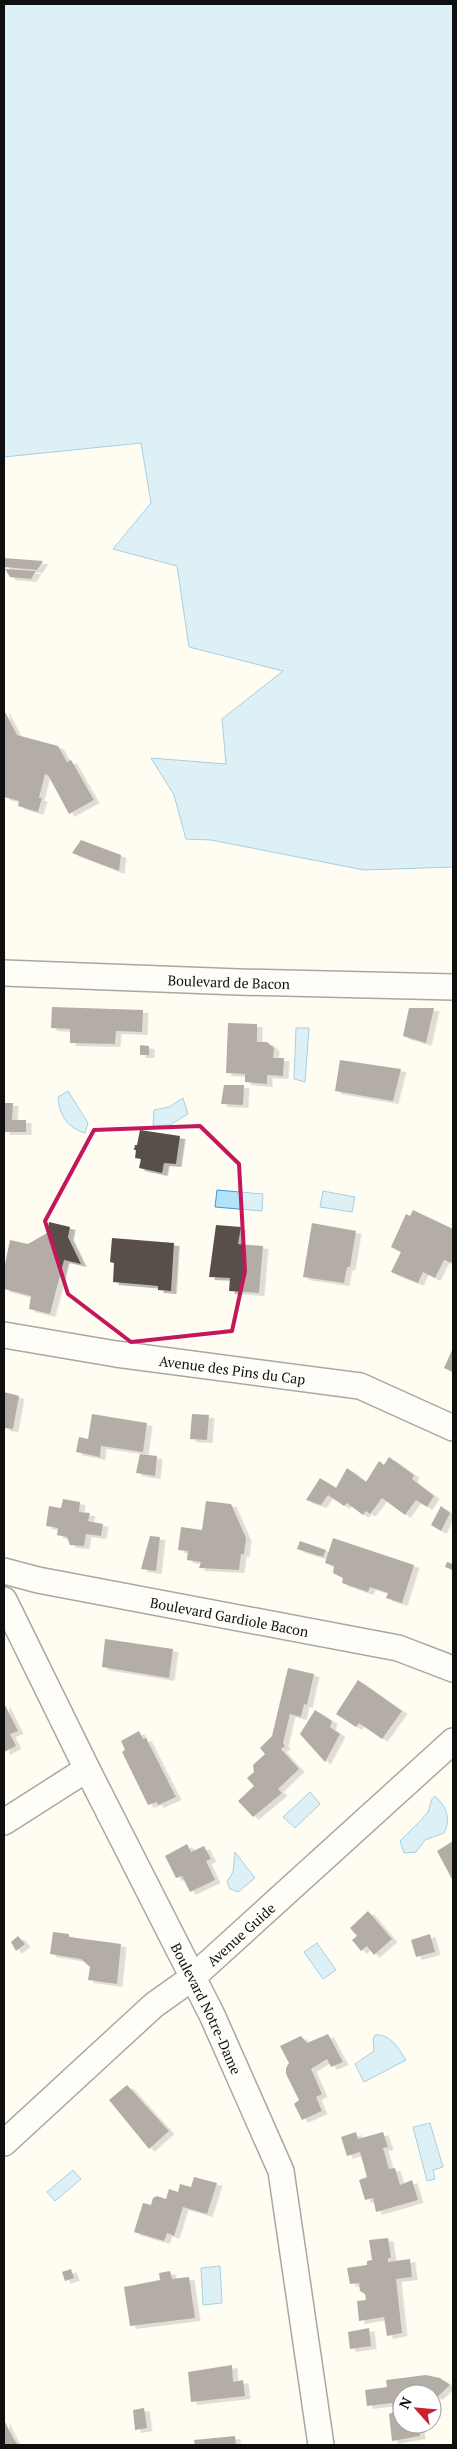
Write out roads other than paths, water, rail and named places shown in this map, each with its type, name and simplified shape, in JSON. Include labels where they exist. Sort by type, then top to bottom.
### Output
[{"type":"street","name":"Boulevard de Bacon","points":[[4,973],[239,982],[453,987]]},
{"type":"street","name":"Avenue des Pins du Cap","points":[[4,1335],[116,1354],[360,1386],[453,1428]]},
{"type":"street","name":"Boulevard Gardiole Bacon","points":[[4,1571],[38,1580],[398,1648],[453,1669]]},
{"type":"street","name":"Boulevard Notre-Dame","points":[[4,1600],[86,1769],[212,2016],[281,2171],[321,2445]]},
{"type":"street","name":"Avenue Guide","points":[[4,2142],[154,2005],[192,1978],[453,1741]]},
{"type":"street","points":[[4,1822],[86,1769]]},
{"type":"water","points":[[4,4],[453,4],[453,867],[364,870],[211,840],[186,839],[174,795],[151,758],[226,764],[222,719],[283,671],[189,647],[177,566],[113,549],[151,503],[141,443],[4,457]]},
{"type":"water","points":[[296,1028],[309,1028],[305,1082],[294,1079]]},
{"type":"water","points":[[68,1091],[88,1123],[85,1133],[74,1128],[62,1115],[58,1097]]},
{"type":"water","points":[[183,1098],[188,1114],[170,1125],[153,1126],[154,1110],[169,1107]]},
{"type":"water","points":[[217,1190],[263,1194],[262,1211],[215,1207]]},
{"type":"water","points":[[323,1191],[355,1197],[352,1212],[320,1207]]},
{"type":"water","points":[[310,1792],[320,1804],[295,1828],[283,1817]]},
{"type":"water","points":[[435,1796],[447,1813],[444,1833],[425,1840],[416,1852],[404,1853],[400,1841],[428,1812],[432,1799]]},
{"type":"water","points":[[235,1852],[255,1878],[238,1892],[230,1889],[227,1882],[233,1872]]},
{"type":"water","points":[[317,1943],[336,1970],[323,1979],[304,1952]]},
{"type":"water","points":[[375,2035],[381,2035],[390,2040],[406,2060],[364,2082],[355,2064],[374,2051],[373,2039]]},
{"type":"water","points":[[430,2123],[443,2167],[433,2170],[435,2179],[427,2181],[413,2127]]},
{"type":"water","points":[[73,2170],[81,2179],[55,2201],[47,2192]]},
{"type":"water","points":[[220,2266],[222,2303],[203,2305],[201,2268]]}]
